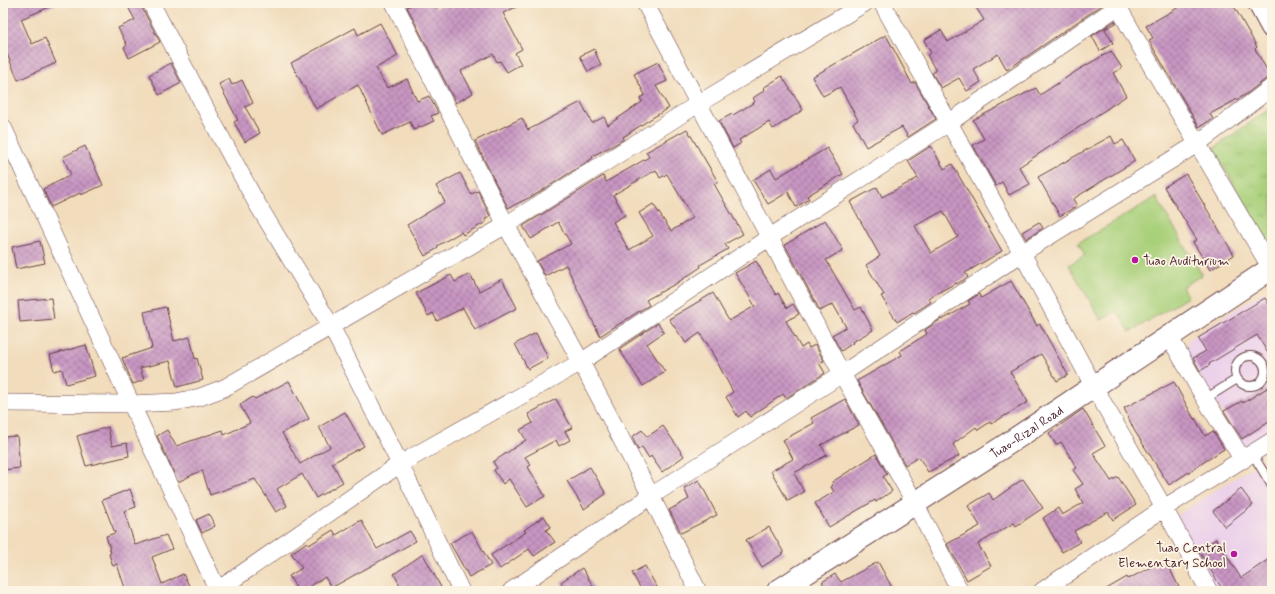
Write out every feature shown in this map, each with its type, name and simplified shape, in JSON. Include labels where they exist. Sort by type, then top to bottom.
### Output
[{"type":"main road","points":[[1259,3],[1272,27]]},
{"type":"main road","name":"Tuao-Rizal Road","points":[[778,591],[1094,387],[1272,269]]},
{"type":"street","points":[[151,3],[256,202],[331,326],[461,591]]},
{"type":"street","points":[[394,3],[506,225],[581,362],[651,496],[698,591]]},
{"type":"street","points":[[645,3],[842,374],[915,503],[960,591]]},
{"type":"street","points":[[3,403],[131,404],[176,402],[200,397],[224,388],[506,225],[698,104],[865,3]]},
{"type":"street","points":[[882,3],[950,122],[1094,387],[1164,508],[1209,591]]},
{"type":"street","points":[[3,127],[218,590],[400,464],[581,362],[770,237],[950,122],[1119,4],[1197,144],[1272,269]]},
{"type":"street","points":[[511,591],[651,496],[842,374],[1022,253],[1197,144],[1272,87]]},
{"type":"street","points":[[1169,336],[1205,399],[1247,457]]},
{"type":"street","points":[[1042,591],[1164,508],[1272,441]]},
{"type":"lane","points":[[1205,399],[1237,379]]},
{"type":"lane","points":[[1247,457],[1272,486]]},
{"type":"shaded area","points":[[1265,291],[1272,303],[1272,431],[1244,448],[1186,352],[1189,339]]},
{"type":"shaded area","name":"Tuao Central Elementary School","points":[[1272,454],[1272,591],[1217,591],[1176,516]]},
{"type":"green space","points":[[1272,107],[1272,249],[1213,149]]},
{"type":"green space","name":"Tuao Auditurium","points":[[1156,197],[1202,275],[1182,287],[1188,297],[1130,332],[1117,311],[1101,320],[1069,265],[1085,255],[1078,243]]},
{"type":"building","points":[[3,3],[59,3],[21,19],[32,44],[45,38],[56,63],[18,80],[7,54],[3,55]]},
{"type":"building","points":[[126,3],[141,3],[142,8],[160,42],[129,58],[124,47],[127,45],[118,28],[135,20]]},
{"type":"building","points":[[415,3],[433,3],[436,8],[445,3],[525,3],[503,13],[522,49],[515,53],[521,64],[507,72],[500,61],[497,62],[493,54],[461,71],[473,93],[456,103],[407,7]]},
{"type":"building","points":[[973,3],[1105,3],[1007,70],[998,54],[973,69],[981,82],[967,91],[959,78],[941,88],[932,73],[936,71],[927,55],[931,53],[924,40],[941,30],[948,42],[984,20]]},
{"type":"building","points":[[1186,3],[1232,3],[1257,47],[1255,49],[1271,77],[1266,79],[1245,95],[1210,114],[1213,119],[1199,127],[1149,40],[1153,38],[1146,26]]},
{"type":"building","points":[[1115,21],[1116,23],[1105,29],[1113,43],[1100,51],[1092,36]]},
{"type":"building","points":[[380,23],[398,56],[376,68],[387,88],[407,79],[417,101],[429,96],[438,113],[431,116],[434,121],[414,130],[410,122],[382,135],[358,85],[316,109],[291,63],[355,28],[358,35]]},
{"type":"building","points":[[886,35],[912,84],[915,82],[936,119],[908,137],[902,127],[866,147],[853,123],[858,120],[840,87],[823,96],[812,77]]},
{"type":"building","points":[[594,49],[601,65],[588,72],[580,56]]},
{"type":"building","points":[[1111,51],[1122,68],[1113,73],[1126,96],[1019,167],[1030,184],[1009,195],[1002,182],[996,186],[973,145],[984,139],[973,120],[1036,88],[1040,95],[1078,70]]},
{"type":"building","points":[[658,62],[667,81],[656,86],[669,108],[623,137],[624,139],[592,156],[593,158],[535,195],[508,208],[475,141],[522,118],[528,130],[581,102],[592,123],[604,117],[608,125],[642,102],[640,98],[645,95],[634,74]]},
{"type":"building","points":[[171,63],[181,83],[159,95],[149,75]]},
{"type":"building","points":[[782,76],[803,110],[773,129],[769,122],[739,140],[741,143],[733,148],[719,121],[732,114],[733,115],[755,102],[753,98],[765,90],[763,88]]},
{"type":"building","points":[[229,79],[232,85],[242,80],[253,103],[245,107],[260,133],[245,142],[234,122],[238,120],[219,84]]},
{"type":"building","points":[[687,129],[718,182],[714,184],[743,234],[725,244],[728,249],[700,265],[701,267],[677,283],[646,300],[649,305],[600,336],[566,265],[545,276],[537,261],[571,244],[558,222],[531,239],[523,226],[603,176],[606,182],[649,157],[646,152]],"holes":[[[656,170],[660,178],[667,174],[693,218],[671,231],[653,204],[639,213],[653,236],[629,250],[613,222],[625,215],[613,195]]]},
{"type":"building","points":[[1111,136],[1115,144],[1123,140],[1135,161],[1073,199],[1077,206],[1060,216],[1038,177]]},
{"type":"building","points":[[85,146],[103,185],[81,195],[80,193],[51,207],[43,189],[71,175],[63,157]]},
{"type":"building","points":[[931,146],[944,169],[952,164],[1002,251],[965,273],[968,277],[957,284],[956,283],[928,298],[931,302],[897,322],[881,296],[884,295],[866,265],[880,256],[850,202],[877,187],[882,197],[918,178],[908,161]],"holes":[[[943,211],[958,237],[931,253],[915,226]]]},
{"type":"building","points":[[827,148],[843,174],[807,196],[809,199],[796,207],[788,192],[768,204],[753,180],[771,169],[776,178]]},
{"type":"building","points":[[460,173],[471,194],[478,191],[490,216],[485,219],[486,222],[463,235],[461,232],[437,246],[438,248],[425,256],[407,225],[445,202],[436,186]]},
{"type":"building","points":[[1186,174],[1234,255],[1210,270],[1193,242],[1197,240],[1164,187]]},
{"type":"building","points":[[825,220],[843,250],[826,260],[855,310],[861,307],[873,330],[852,342],[853,343],[841,351],[832,335],[846,327],[833,304],[820,311],[785,245]]},
{"type":"building","points":[[1039,222],[1043,228],[1026,239],[1022,232]]},
{"type":"building","points":[[40,241],[45,263],[16,269],[12,247]]},
{"type":"building","points":[[756,261],[776,295],[778,293],[787,308],[793,304],[799,314],[786,321],[801,348],[807,344],[809,348],[815,345],[824,361],[819,363],[825,373],[786,398],[783,394],[750,417],[746,411],[738,417],[726,397],[733,392],[707,343],[700,333],[686,343],[669,319],[713,293],[729,321],[755,306],[735,273]]},
{"type":"building","points":[[470,274],[479,291],[502,279],[517,308],[475,330],[463,308],[437,321],[433,313],[428,316],[416,293],[451,275],[455,282]]},
{"type":"building","points":[[1011,281],[1037,326],[1040,324],[1068,375],[1057,381],[1041,354],[1010,372],[1028,402],[991,424],[990,422],[978,430],[976,427],[953,444],[959,456],[928,472],[919,457],[905,465],[857,381],[902,355],[900,351],[927,334],[925,330],[941,319],[942,320],[970,304],[968,301],[979,294],[981,298]]},
{"type":"building","points":[[51,298],[54,319],[20,322],[18,301]]},
{"type":"building","points":[[1265,298],[1272,309],[1272,360],[1257,335],[1200,371],[1193,358],[1206,351],[1198,338]]},
{"type":"building","points":[[166,307],[174,341],[190,337],[195,359],[197,358],[203,380],[177,387],[170,361],[140,368],[144,380],[133,384],[122,358],[152,348],[144,312]]},
{"type":"building","points":[[658,323],[664,332],[647,344],[665,372],[643,386],[619,349]]},
{"type":"building","points":[[536,333],[548,358],[528,369],[515,344]]},
{"type":"building","points":[[86,345],[95,376],[66,384],[62,369],[54,371],[50,355]]},
{"type":"building","points":[[289,381],[309,419],[282,433],[300,464],[330,447],[319,427],[345,412],[364,446],[332,463],[343,482],[316,498],[302,474],[277,489],[287,506],[276,512],[255,479],[210,495],[202,470],[178,482],[157,436],[167,430],[176,446],[223,430],[224,435],[250,423],[240,405],[253,397],[255,399]]},
{"type":"building","points":[[1174,382],[1205,436],[1213,431],[1224,449],[1169,485],[1134,430],[1124,408]]},
{"type":"building","points":[[1272,385],[1272,419],[1242,439],[1224,411],[1242,401],[1243,403]]},
{"type":"building","points":[[556,399],[572,428],[565,431],[570,440],[559,446],[556,440],[525,457],[531,465],[528,467],[545,496],[527,507],[509,479],[503,484],[494,470],[497,468],[493,462],[526,440],[520,430],[533,423],[528,414]]},
{"type":"building","points":[[845,399],[859,425],[821,445],[827,455],[794,473],[804,492],[788,501],[771,471],[793,459],[783,440],[814,423],[811,418]]},
{"type":"building","points":[[1083,409],[1105,446],[1093,453],[1111,481],[1118,477],[1136,505],[1113,520],[1108,512],[1074,531],[1080,542],[1062,552],[1043,518],[1058,508],[1062,515],[1083,503],[1075,489],[1083,484],[1073,470],[1077,468],[1061,442],[1056,445],[1049,433]]},
{"type":"building","points":[[663,426],[684,456],[662,472],[651,456],[649,458],[642,447],[638,450],[632,437],[642,430],[647,437]]},
{"type":"building","points":[[108,427],[112,446],[127,443],[129,456],[86,466],[77,436]]},
{"type":"building","points":[[17,436],[20,468],[3,470],[3,437]]},
{"type":"building","points":[[876,454],[887,474],[883,477],[892,491],[876,502],[875,500],[829,527],[815,503],[834,492],[831,487],[833,485],[832,482]]},
{"type":"building","points":[[590,467],[606,494],[584,509],[567,481]]},
{"type":"building","points":[[1023,479],[1043,508],[1016,526],[1014,523],[978,544],[991,566],[967,580],[947,544],[980,526],[968,506],[989,493],[993,500]]},
{"type":"building","points":[[699,480],[717,515],[681,533],[669,510],[689,499],[684,488]]},
{"type":"building","points":[[130,489],[136,507],[124,511],[135,545],[166,535],[172,549],[152,557],[162,584],[183,574],[192,591],[126,591],[117,564],[113,566],[109,554],[111,553],[106,536],[115,533],[102,500]]},
{"type":"building","points":[[1241,489],[1253,505],[1225,527],[1213,511]]},
{"type":"building","points":[[209,514],[215,526],[202,533],[196,520]]},
{"type":"building","points":[[544,516],[551,527],[546,530],[555,542],[534,556],[529,549],[500,569],[491,555],[526,532],[524,530]]},
{"type":"building","points":[[361,520],[377,549],[410,531],[416,541],[331,588],[325,577],[302,591],[298,591],[289,576],[302,568],[291,553],[307,542],[309,545],[333,530],[336,535]]},
{"type":"building","points":[[769,527],[784,553],[762,567],[746,540]]},
{"type":"building","points":[[472,531],[491,565],[469,577],[450,543]]},
{"type":"building","points":[[1216,539],[1241,578],[1272,557],[1272,591],[1221,591],[1223,590],[1198,550]]},
{"type":"building","points":[[423,554],[443,591],[403,591],[394,574]]},
{"type":"building","points":[[1165,560],[1181,591],[1103,591],[1127,577],[1128,579]]},
{"type":"building","points":[[878,562],[894,591],[825,591],[827,590],[822,582],[835,574],[841,582]]},
{"type":"building","points":[[645,566],[659,591],[642,591],[632,573]]},
{"type":"building","points":[[582,568],[596,591],[566,591],[561,582]]},
{"type":"place","name":"Tuao Auditurium","points":[[1135,260]]},
{"type":"place","name":"Tuao Central Elementary School","points":[[1234,554]]}]
